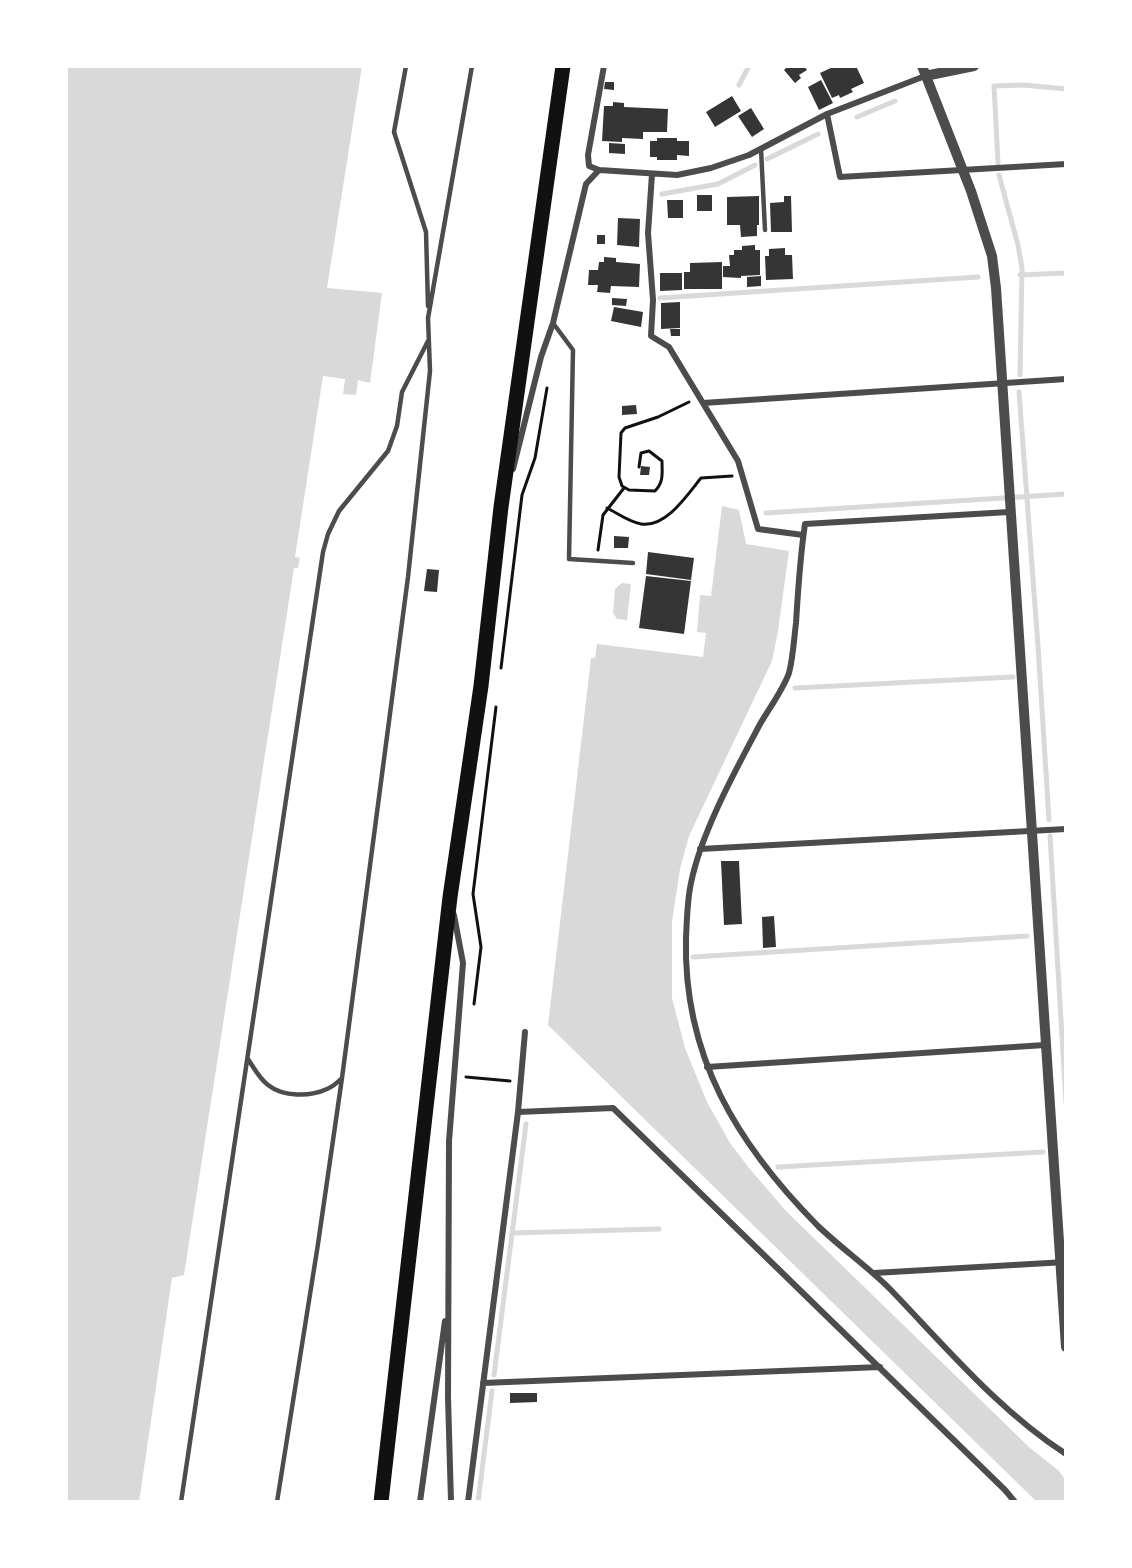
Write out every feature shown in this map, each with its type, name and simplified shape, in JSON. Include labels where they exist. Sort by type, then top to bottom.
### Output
[{"type":"main road","points":[[381,1502],[450,897],[481,686],[501,507],[563,66]]},
{"type":"street","points":[[604,66],[588,155],[590,166],[599,170],[677,175],[711,168],[761,149],[827,114],[924,71],[974,66]]},
{"type":"street","points":[[924,71],[963,171],[992,256],[1003,383],[1009,509],[1045,1045],[1064,1262],[1066,1347]]},
{"type":"street","points":[[827,114],[840,177],[1066,164]]},
{"type":"street","points":[[501,507],[518,452],[541,357],[553,323],[586,184],[599,170]]},
{"type":"street","points":[[652,174],[648,233],[652,300],[651,336],[669,347],[738,461],[758,529],[803,535]]},
{"type":"street","points":[[701,400],[1066,379]]},
{"type":"street","points":[[1009,509],[805,524],[794,637],[788,673],[737,768],[700,849],[691,880],[687,907],[687,992],[697,1041],[707,1067],[732,1120],[765,1168],[819,1227],[874,1273],[1002,1405],[1037,1436],[1066,1455]]},
{"type":"street","points":[[700,849],[1066,829]]},
{"type":"street","points":[[450,897],[463,963],[450,1130],[448,1303],[451,1502]]},
{"type":"street","points":[[468,1502],[519,1112],[525,1032]]},
{"type":"street","points":[[707,1067],[1045,1045]]},
{"type":"street","points":[[519,1112],[613,1108],[880,1367],[1015,1502]]},
{"type":"street","points":[[874,1273],[1064,1262]]},
{"type":"street","points":[[420,1502],[448,1303]]},
{"type":"street","points":[[483,1383],[880,1367]]},
{"type":"lane","points":[[277,1502],[342,1078],[409,566],[430,371],[426,231],[394,132],[406,66]]},
{"type":"lane","points":[[428,318],[472,66]]},
{"type":"lane","points":[[761,149],[765,230]]},
{"type":"lane","points":[[553,323],[573,350],[569,559],[633,563]]},
{"type":"lane","points":[[181,1502],[323,552],[328,534],[339,511],[388,451],[397,426],[402,392],[429,341]]},
{"type":"lane","points":[[248,1059],[260,1078],[270,1086],[292,1094],[309,1094],[328,1089],[342,1078]]},
{"type":"path","points":[[501,672],[522,495],[535,458],[549,378]]},
{"type":"path","points":[[639,467],[641,453],[649,452],[662,461],[663,477],[655,491],[629,490],[621,486],[619,477],[621,433],[625,428],[701,400]]},
{"type":"path","points":[[607,508],[639,524],[650,524],[674,511],[701,478],[742,476]]},
{"type":"path","points":[[597,561],[603,515],[624,488]]},
{"type":"path","points":[[473,1006],[481,947],[472,894],[496,707]]},
{"type":"path","points":[[464,1077],[521,1082]]},
{"type":"shaded area","points":[[66,66],[362,66],[327,288],[382,293],[370,383],[358,380],[356,395],[343,394],[345,379],[323,376],[295,557],[300,558],[298,568],[294,568],[184,1275],[172,1278],[139,1502],[66,1502]]},
{"type":"shaded area","points":[[722,506],[739,510],[746,544],[789,551],[772,661],[689,836],[680,869],[672,922],[672,998],[685,1048],[707,1102],[730,1143],[749,1168],[786,1211],[1029,1447],[1059,1471],[1066,1481],[1066,1502],[1037,1502],[548,1025],[591,658],[595,658],[597,644],[703,657],[706,633],[697,632],[700,595],[711,596]]},
{"type":"shaded area","points":[[622,583],[631,584],[627,620],[617,619],[613,613],[615,589]]},
{"type":"building","points":[[788,66],[804,66],[807,70],[799,75],[801,78],[795,83],[784,70]]},
{"type":"building","points":[[835,66],[856,66],[864,83],[851,89],[853,92],[840,98],[839,95],[832,98],[820,73]]},
{"type":"building","points":[[821,80],[833,103],[819,110],[808,87]]},
{"type":"building","points":[[605,82],[614,82],[614,90],[604,89]]},
{"type":"building","points":[[732,96],[741,111],[715,127],[706,112]]},
{"type":"building","points":[[613,102],[624,103],[624,107],[668,109],[667,132],[643,132],[643,139],[622,138],[622,142],[602,141],[604,106],[613,106]]},
{"type":"building","points":[[751,108],[764,129],[752,137],[738,116]]},
{"type":"building","points":[[657,138],[677,138],[677,141],[689,141],[689,156],[677,155],[677,160],[657,160],[657,157],[650,157],[650,141],[657,141]]},
{"type":"building","points":[[609,143],[625,144],[625,154],[609,153]]},
{"type":"building","points":[[697,195],[712,195],[712,211],[697,211]]},
{"type":"building","points":[[759,196],[757,236],[741,237],[740,225],[727,225],[727,197]]},
{"type":"building","points":[[784,196],[791,196],[792,232],[771,232],[770,203],[784,202]]},
{"type":"building","points":[[667,200],[683,200],[683,218],[668,218]]},
{"type":"building","points":[[618,218],[640,219],[639,247],[617,245]]},
{"type":"building","points":[[597,235],[605,235],[605,244],[597,244]]},
{"type":"building","points":[[755,245],[755,250],[760,250],[760,275],[741,276],[741,278],[723,277],[723,266],[730,266],[729,255],[734,255],[734,250],[742,250],[742,246]]},
{"type":"building","points":[[785,248],[785,255],[792,255],[793,279],[766,280],[765,256],[769,256],[769,249]]},
{"type":"building","points":[[604,257],[616,258],[616,262],[640,264],[639,287],[611,286],[610,293],[597,292],[598,285],[588,285],[589,270],[598,270],[599,262],[604,262]]},
{"type":"building","points":[[722,262],[722,289],[684,289],[684,272],[690,272],[690,263]]},
{"type":"building","points":[[660,273],[682,273],[682,290],[660,291]]},
{"type":"building","points":[[761,276],[761,286],[747,287],[747,277]]},
{"type":"building","points":[[612,298],[627,299],[626,306],[612,305]]},
{"type":"building","points":[[680,302],[680,328],[661,329],[661,303]]},
{"type":"building","points":[[614,307],[643,312],[641,327],[611,321]]},
{"type":"building","points":[[670,329],[680,329],[680,336],[671,336]]},
{"type":"building","points":[[636,405],[637,414],[622,415],[622,406]]},
{"type":"building","points":[[641,466],[650,467],[649,475],[640,475]]},
{"type":"building","points":[[614,536],[629,537],[628,548],[614,548]]},
{"type":"building","points":[[648,552],[694,558],[691,580],[646,574]]},
{"type":"building","points":[[427,569],[439,570],[437,592],[424,591]]},
{"type":"building","points":[[646,576],[691,581],[684,634],[639,628]]},
{"type":"building","points":[[721,861],[739,861],[742,924],[724,925]]},
{"type":"building","points":[[774,916],[776,947],[763,948],[762,917]]},
{"type":"building","points":[[510,1393],[537,1393],[537,1402],[510,1403]]},
{"type":"waterway","points":[[739,85],[749,66]]},
{"type":"waterway","points":[[998,163],[994,86],[1024,85],[1066,89]]},
{"type":"waterway","points":[[857,117],[895,101]]},
{"type":"waterway","points":[[767,159],[818,134]]},
{"type":"waterway","points":[[662,194],[718,184],[755,165]]},
{"type":"waterway","points":[[999,175],[1022,268],[1020,375]]},
{"type":"waterway","points":[[1020,275],[1066,273]]},
{"type":"waterway","points":[[660,298],[978,277]]},
{"type":"waterway","points":[[1019,392],[1049,820]]},
{"type":"waterway","points":[[766,513],[1066,494]]},
{"type":"waterway","points":[[795,688],[1013,677]]},
{"type":"waterway","points":[[1050,836],[1066,1103]]},
{"type":"waterway","points":[[693,957],[1027,936]]},
{"type":"waterway","points":[[494,1375],[526,1124]]},
{"type":"waterway","points":[[778,1167],[1043,1152]]},
{"type":"waterway","points":[[512,1233],[659,1229]]},
{"type":"waterway","points":[[478,1502],[492,1391]]}]
